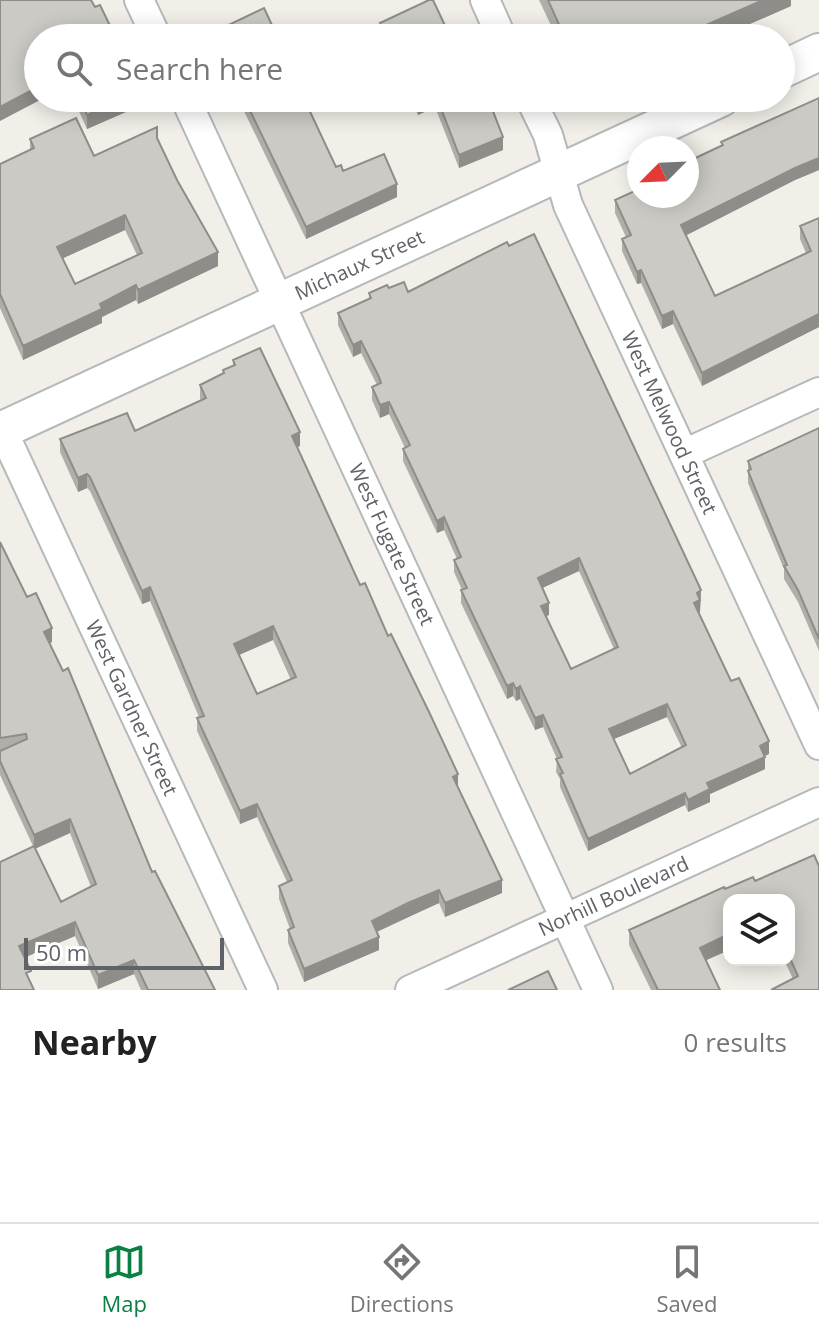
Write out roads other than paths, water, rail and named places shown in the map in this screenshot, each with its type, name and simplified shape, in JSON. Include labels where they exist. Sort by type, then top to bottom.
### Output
[{"type":"street","points":[[139,0],[150,24]]},
{"type":"street","points":[[485,0],[496,24]]},
{"type":"street","points":[[795,63],[819,52]]},
{"type":"street","name":"West Fugate Street","points":[[192,112],[598,990]]},
{"type":"street","name":"West Melwood Street","points":[[537,112],[548,135],[568,205],[819,745]]},
{"type":"street","name":"Michaux Street","points":[[1,429],[691,112]]},
{"type":"street","points":[[684,454],[819,392]]},
{"type":"street","name":"West Gardner Street","points":[[1,429],[263,990]]},
{"type":"street","name":"Norhill Boulevard","points":[[410,990],[819,802]]}]
